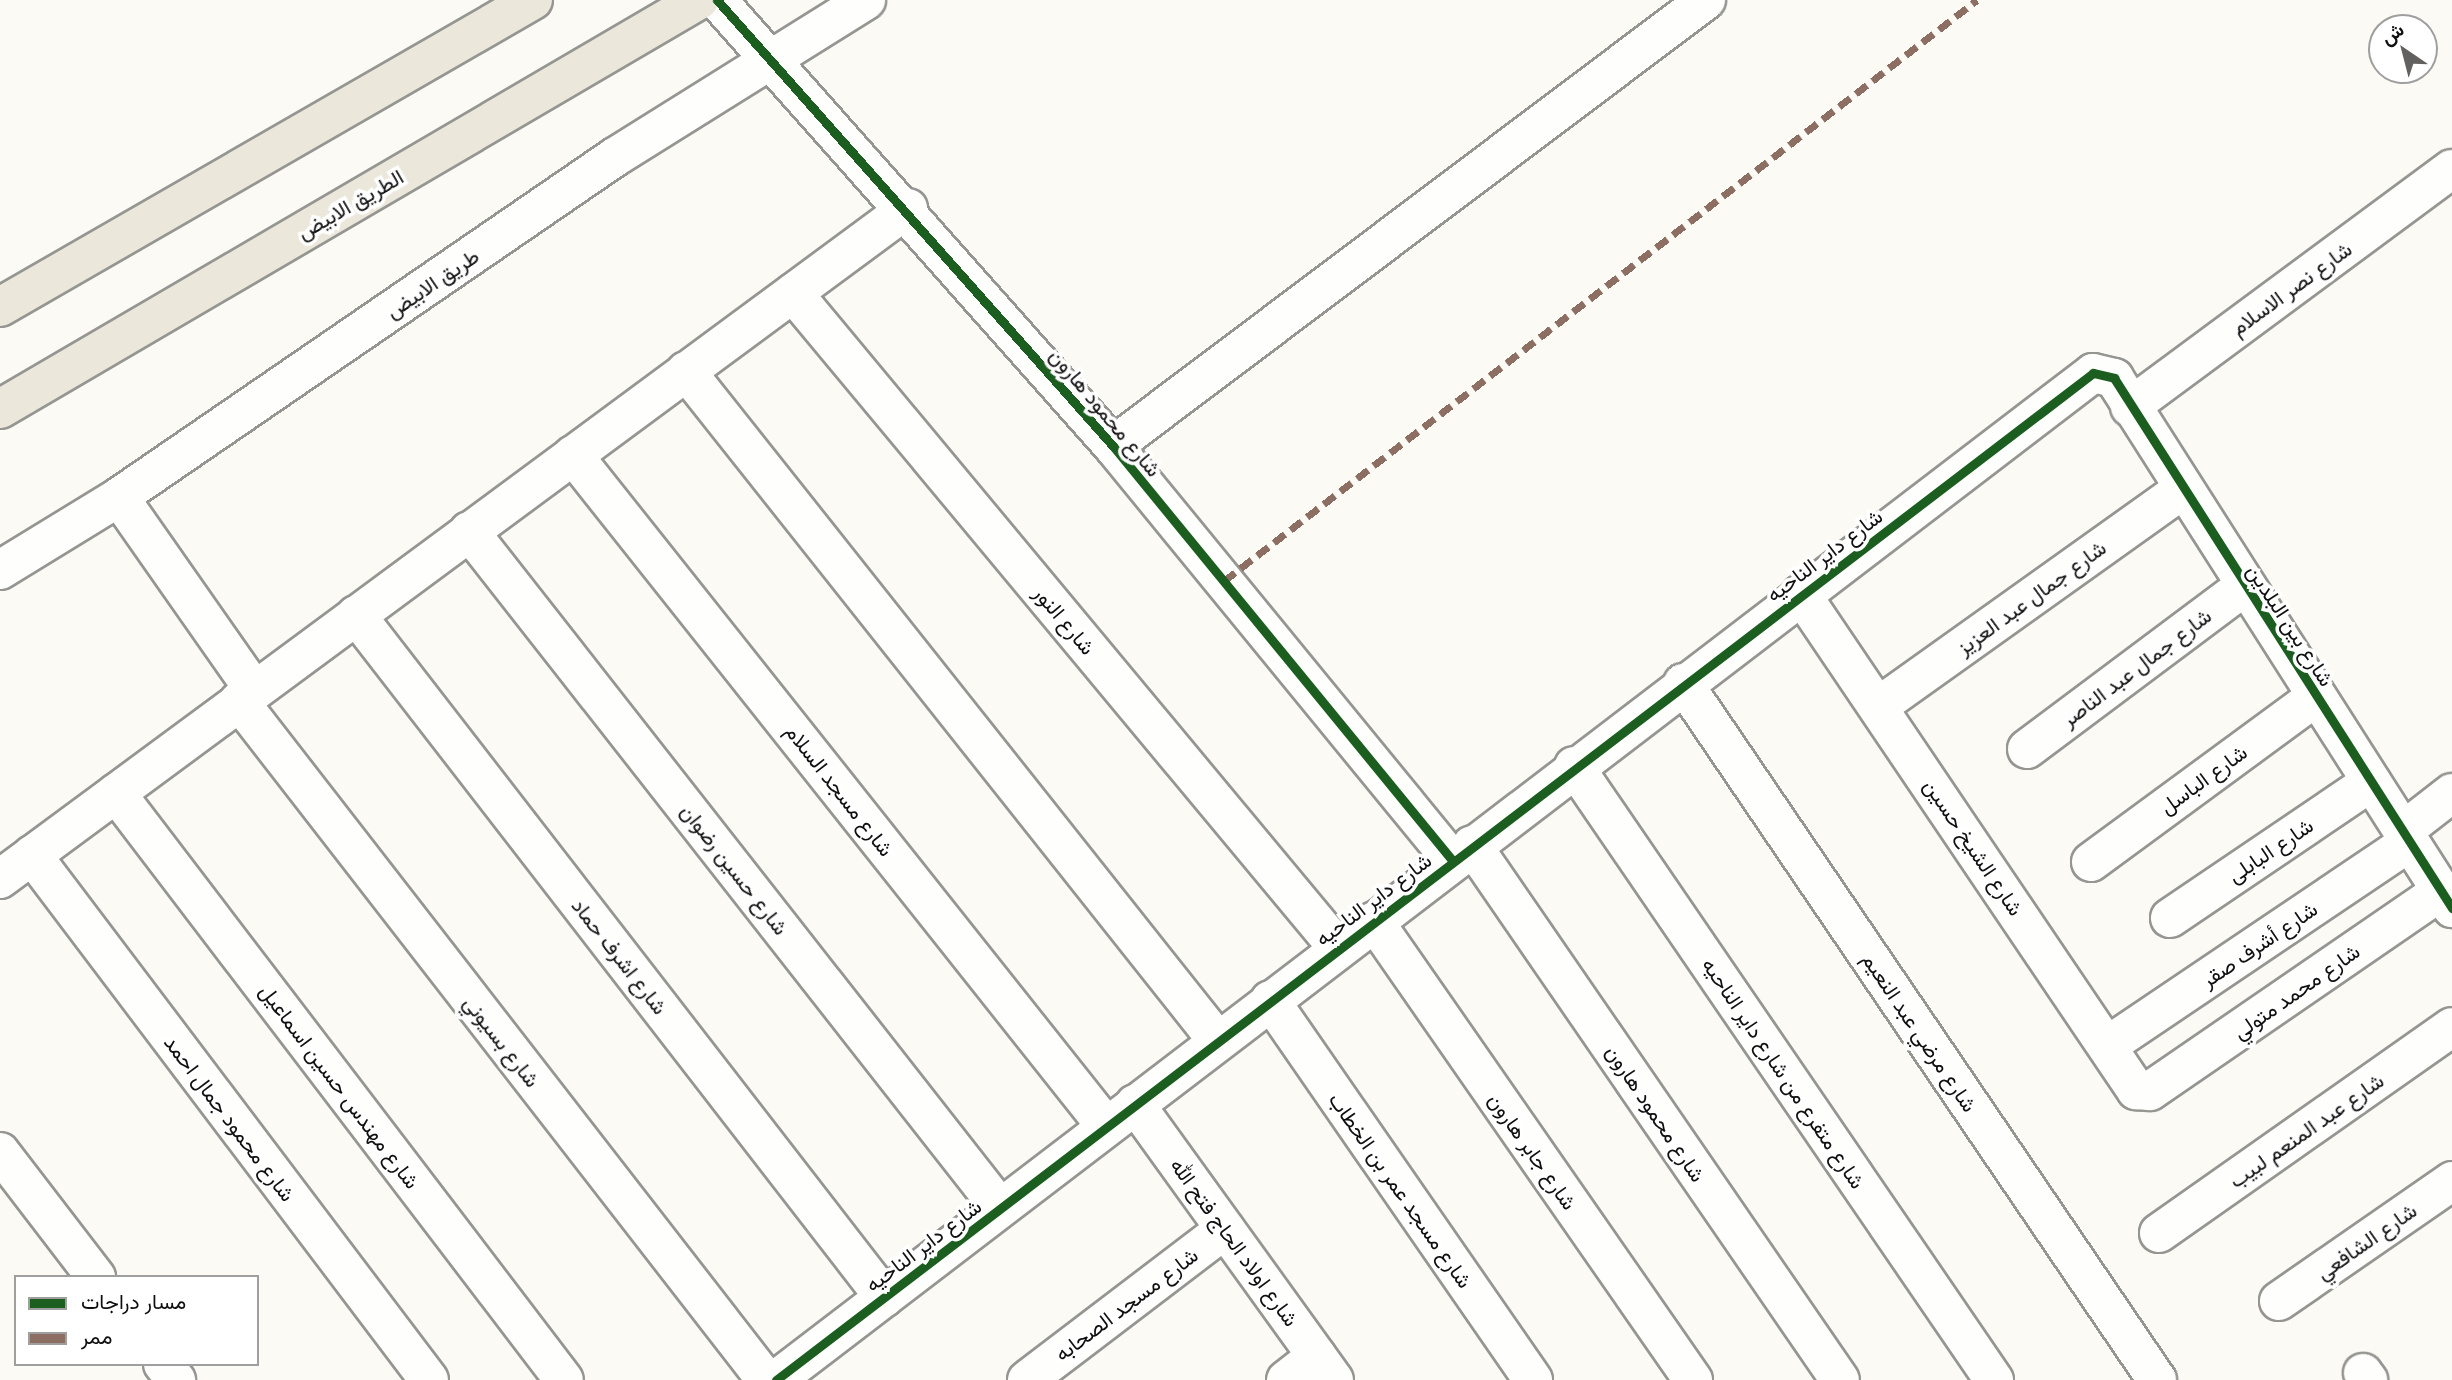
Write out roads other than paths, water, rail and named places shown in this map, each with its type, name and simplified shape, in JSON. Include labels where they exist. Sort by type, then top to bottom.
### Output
[{"type":"main road","points":[[0,307],[533,0]]},
{"type":"main road","name":"الطريق الابيض","points":[[0,409],[699,0]]},
{"type":"street","name":"شارع محمود هارون","points":[[717,0],[908,208],[1462,853],[1840,1380]]},
{"type":"street","name":"طريق الابيض","points":[[0,570],[119,497],[770,57],[866,0]]},
{"type":"street","points":[[1114,446],[1706,0]]},
{"type":"street","name":"شارع نصر الاسلام","points":[[2130,407],[2452,169]]},
{"type":"street","points":[[0,878],[908,208]]},
{"type":"street","name":"شارع النور","points":[[793,292],[1338,948]]},
{"type":"street","points":[[686,371],[1217,1040]]},
{"type":"street","name":"شارع بين البلدين","points":[[2094,373],[2114,378],[2130,407],[2447,899]]},
{"type":"street","name":"شارع داير الناحيه","points":[[776,1380],[1574,766],[2094,373]]},
{"type":"street","name":"شارع مسجد السلام","points":[[573,455],[1121,1115]]},
{"type":"street","name":"شارع جمال عبد العزيز","points":[[1879,706],[2183,489]]},
{"type":"street","name":"شارع بسيوني","points":[[119,497],[247,696],[766,1380]]},
{"type":"street","name":"شارع حسين رضوان","points":[[469,531],[1000,1208]]},
{"type":"street","name":"شارع جمال عبد الناصر","points":[[2027,748],[2245,586]]},
{"type":"street","name":"شارع الشيخ حسين","points":[[1801,594],[2136,1090],[2150,1091]]},
{"type":"street","name":"شارع اشرف حماد","points":[[356,615],[884,1297]]},
{"type":"street","name":"شارع مرضي عبد النعيم","points":[[1683,683],[2157,1380]]},
{"type":"street","name":"شارع الباسل","points":[[2091,862],[2316,697]]},
{"type":"street","name":"شارع متفرع من شارع داير الناحيه","points":[[1574,766],[1994,1380]]},
{"type":"street","name":"شارع البابلى","points":[[2170,918],[2371,782]]},
{"type":"street","name":"شارع مهندس حسين اسماعيل","points":[[116,793],[565,1380]]},
{"type":"street","name":"شارع أشرف صقر","points":[[2107,1046],[2406,837],[2452,793]]},
{"type":"street","name":"شارع محمود جمال احمد","points":[[32,855],[429,1380]]},
{"type":"street","name":"شارع محمد متولي","points":[[2150,1091],[2447,899]]},
{"type":"street","name":"شارع جابر هارون","points":[[1374,921],[1693,1380]]},
{"type":"street","name":"شارع مسجد عمر بن الخطاب","points":[[1270,1000],[1532,1380]]},
{"type":"street","name":"شارع عبد المنعم لبيب","points":[[2160,1233],[2452,1027]]},
{"type":"street","name":"شارع اولاد الحاج فتح الله","points":[[1121,1115],[1225,1229],[1325,1368]]},
{"type":"street","points":[[0,1152],[94,1275]]},
{"type":"street","name":"شارع الشافعي","points":[[2280,1301],[2452,1181]]},
{"type":"street","name":"شارع مسجد الصحابه","points":[[1027,1380],[1225,1229]]},
{"type":"street","points":[[165,1366],[176,1380]]},
{"type":"street","points":[[1286,1380],[1325,1368]]}]
